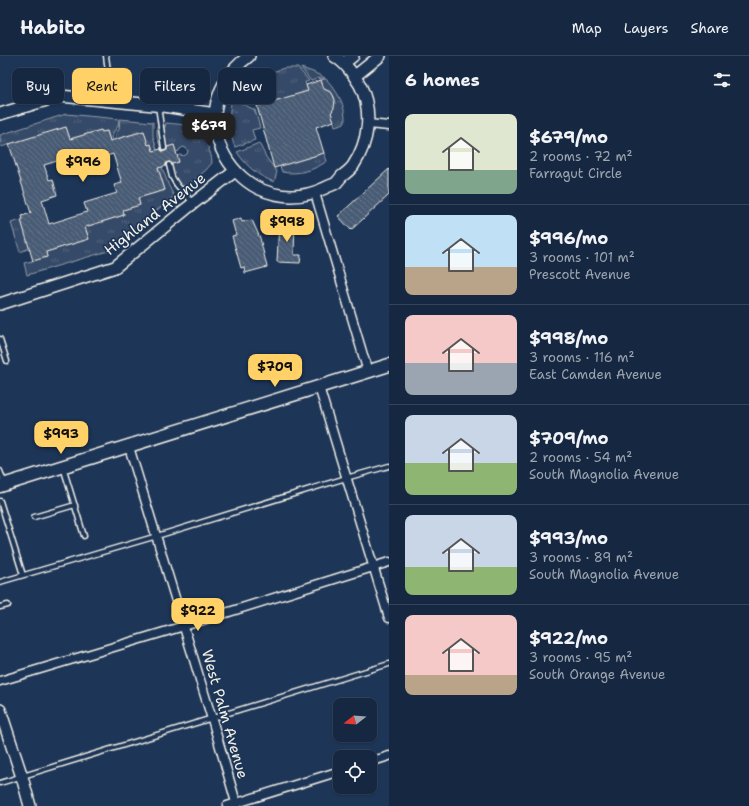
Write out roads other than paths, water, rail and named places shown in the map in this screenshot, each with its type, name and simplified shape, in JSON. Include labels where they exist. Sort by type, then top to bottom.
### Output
[{"type":"main road","points":[[3,486],[389,366]]},
{"type":"street","points":[[249,56],[228,76],[220,91],[215,114],[217,136],[225,157],[235,171],[251,185],[272,194],[294,197],[315,193],[336,183],[352,167],[363,147],[368,124],[367,107],[363,91],[355,76],[344,63],[334,56]]},
{"type":"street","points":[[344,63],[353,56]]},
{"type":"street","points":[[355,76],[380,56]]},
{"type":"street","points":[[0,114],[60,96],[72,97]]},
{"type":"street","points":[[132,103],[215,114]]},
{"type":"street","points":[[368,124],[389,126]]},
{"type":"street","name":"Highland Avenue","points":[[0,304],[115,267],[193,203],[235,171]]},
{"type":"street","points":[[315,193],[368,372]]},
{"type":"street","points":[[319,387],[389,618]]},
{"type":"street","name":"West Palm Avenue","points":[[129,447],[237,805]]},
{"type":"street","points":[[0,681],[184,626],[389,562]]},
{"type":"street","points":[[0,710],[30,806]]},
{"type":"street","points":[[377,760],[389,756]]},
{"type":"street","points":[[227,806],[237,805],[333,773]]},
{"type":"lane","points":[[106,56],[108,68]]},
{"type":"lane","points":[[161,106],[164,148]]},
{"type":"lane","points":[[169,165],[176,185],[193,203]]},
{"type":"lane","points":[[0,339],[7,361]]},
{"type":"lane","points":[[0,582],[389,466]]},
{"type":"lane","points":[[63,467],[84,536]]},
{"type":"lane","points":[[0,471],[3,486]]},
{"type":"lane","points":[[0,501],[23,575]]},
{"type":"lane","points":[[34,517],[75,504]]},
{"type":"lane","points":[[0,607],[8,604]]},
{"type":"lane","points":[[0,784],[389,664]]}]
